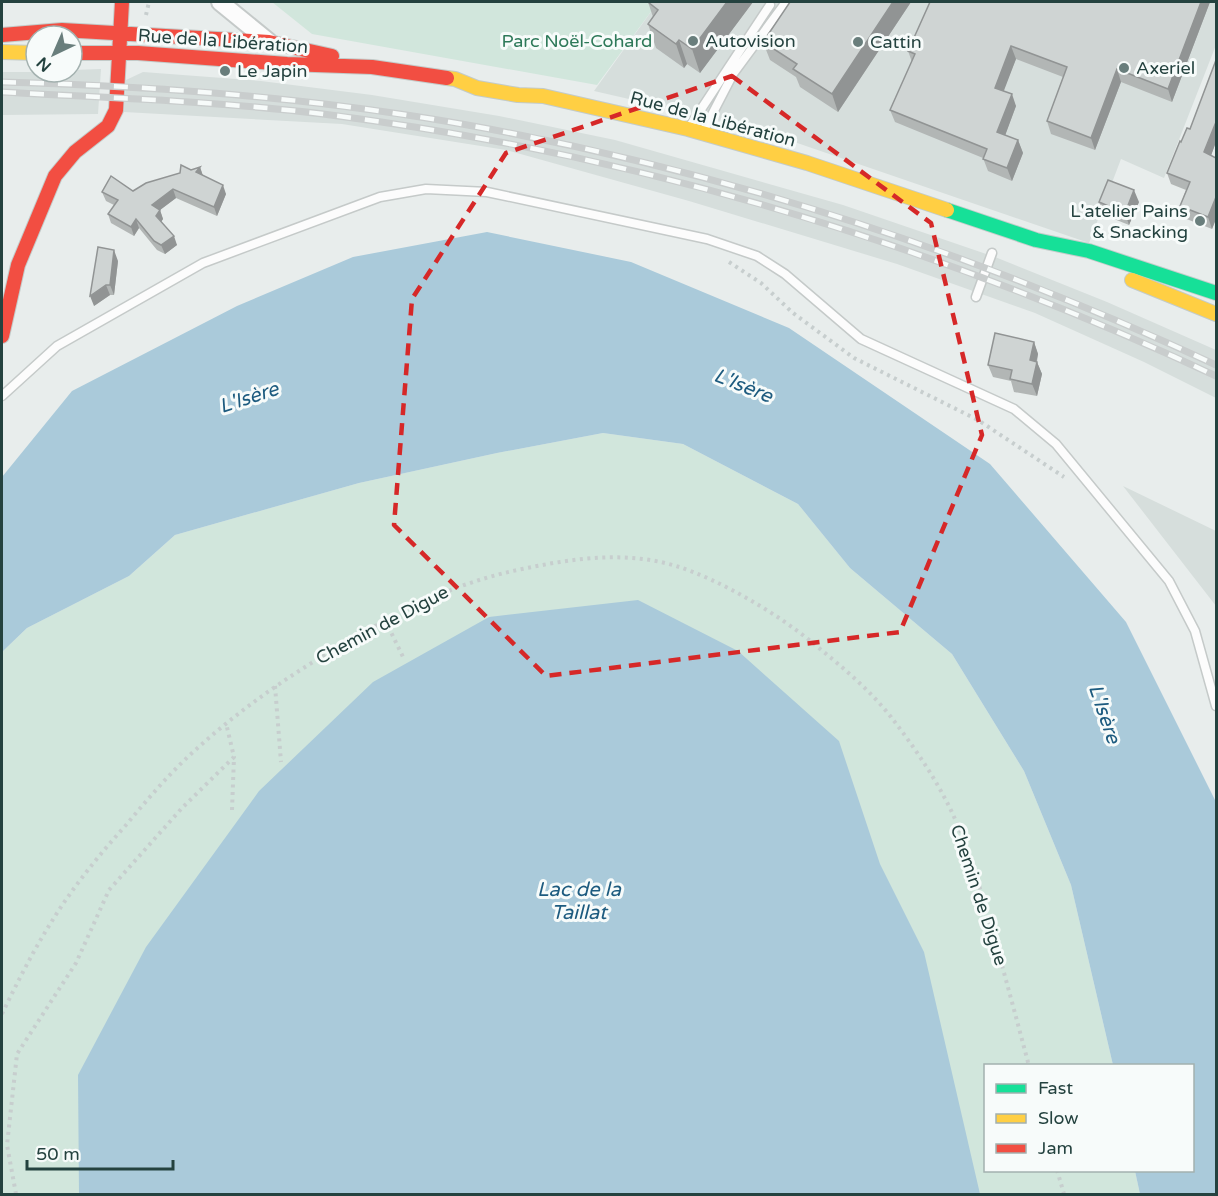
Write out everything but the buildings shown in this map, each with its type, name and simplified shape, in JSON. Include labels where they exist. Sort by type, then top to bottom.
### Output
[{"type":"main road","points":[[2,336],[18,265],[55,176],[75,152],[108,126],[116,110],[122,2]]},
{"type":"main road","name":"Rue de la Libération","points":[[2,35],[62,30],[270,42],[298,47],[372,67]]},
{"type":"main road","points":[[2,52],[24,53]]},
{"type":"main road","name":"Rue de la Libération","points":[[84,53],[372,67],[455,79],[477,88],[518,95],[543,96],[688,129],[807,163],[1036,240],[1089,251],[1216,293]]},
{"type":"main road","name":"Rue de la Libération","points":[[1036,240],[1084,263],[1216,314]]},
{"type":"street","points":[[220,2],[270,42]]},
{"type":"lane","points":[[702,133],[733,74],[786,2]]},
{"type":"lane","points":[[688,129],[770,5]]},
{"type":"lane","points":[[2,396],[57,346],[203,263],[380,197],[426,189],[487,192],[707,239],[757,256],[785,274],[861,339],[1014,409],[1056,444],[1169,581],[1195,631],[1216,706]]},
{"type":"lane","points":[[976,297],[992,254]]},
{"type":"path","name":"Chemin de Digue","points":[[2,1014],[25,967],[53,919],[95,860],[162,784],[226,723],[275,686],[385,620],[456,586],[494,574],[602,556],[642,559],[676,566],[706,578],[751,601],[797,629],[852,675],[889,714],[925,764],[955,818],[975,871],[1029,1064]]},
{"type":"path","points":[[385,620],[404,659]]},
{"type":"path","points":[[275,686],[281,762]]},
{"type":"path","points":[[226,723],[234,757],[232,810]]},
{"type":"path","points":[[16,1194],[7,1145],[17,1054],[76,963],[109,890],[182,808],[234,757]]},
{"type":"path","points":[[1058,1172],[1064,1194]]},
{"type":"highlighted area","points":[[732,76],[931,223],[982,435],[900,632],[546,676],[394,525],[412,299],[506,153]]},
{"type":"shaded area","points":[[658,2],[787,2],[796,8],[801,2],[1216,2],[1216,45],[1164,178],[1121,159],[1089,243],[771,134],[594,91]]},
{"type":"shaded area","points":[[101,69],[98,114],[2,115],[2,72],[24,72],[24,84],[84,84],[84,70]]},
{"type":"shaded area","points":[[143,72],[261,81],[372,95],[499,116],[615,140],[843,205],[995,257],[1107,302],[1216,350],[1216,398],[1144,362],[1035,313],[897,264],[689,201],[506,150],[342,124],[124,112],[126,80]]},
{"type":"shaded area","points":[[1123,486],[1216,531],[1216,606]]},
{"type":"green space","name":"Parc Noël-Cohard","points":[[272,2],[658,2],[597,85],[312,34]]},
{"type":"green space","points":[[603,433],[683,444],[798,504],[850,568],[952,654],[1024,771],[1071,885],[1113,1064],[984,1064],[984,1172],[1135,1172],[1140,1194],[2,1194],[2,652],[27,628],[129,576],[175,535],[359,483]]},
{"type":"water","name":"L'Isère","points":[[487,232],[631,262],[789,328],[990,464],[1126,622],[1216,802],[1216,1194],[1140,1194],[1135,1172],[1194,1172],[1194,1064],[1113,1064],[1071,885],[1024,771],[952,654],[850,568],[798,504],[683,444],[603,433],[359,483],[175,535],[129,576],[27,628],[2,652],[2,477],[72,391],[237,306],[353,257]]},
{"type":"water","name":"Lac de la Taillat","points":[[638,600],[738,651],[839,741],[880,864],[924,952],[980,1194],[79,1194],[78,1075],[146,947],[259,791],[373,682],[489,617]]},
{"type":"railway","points":[[2,82],[179,90],[297,101],[415,116],[570,145],[759,193],[945,253],[1036,287],[1216,365]]},
{"type":"railway","points":[[2,92],[203,103],[323,114],[439,131],[554,153],[667,179],[780,210],[891,245],[1109,328],[1216,376]]},
{"type":"traffic: fast","points":[[947,210],[1036,240],[1089,251],[1216,293]]},
{"type":"traffic: slow","points":[[2,52],[24,53]]},
{"type":"traffic: slow","points":[[447,78],[477,88],[518,95],[543,96],[688,129],[807,163],[947,210]]},
{"type":"traffic: slow","points":[[1132,280],[1216,314]]},
{"type":"traffic: jam","points":[[2,336],[18,265],[55,176],[75,152],[108,126],[116,110],[122,2]]},
{"type":"traffic: jam","points":[[2,35],[62,30],[269,42],[332,56]]},
{"type":"traffic: jam","points":[[84,53],[138,53],[287,64],[372,67],[447,78]]},
{"type":"place","name":"Autovision","points":[[693,41]]},
{"type":"place","name":"Cattin","points":[[858,42]]},
{"type":"place","name":"Axeriel","points":[[1124,68]]},
{"type":"place","name":"Le Japin","points":[[225,71]]},
{"type":"place","name":"L'atelier Pains & Snacking","points":[[1200,221]]}]
